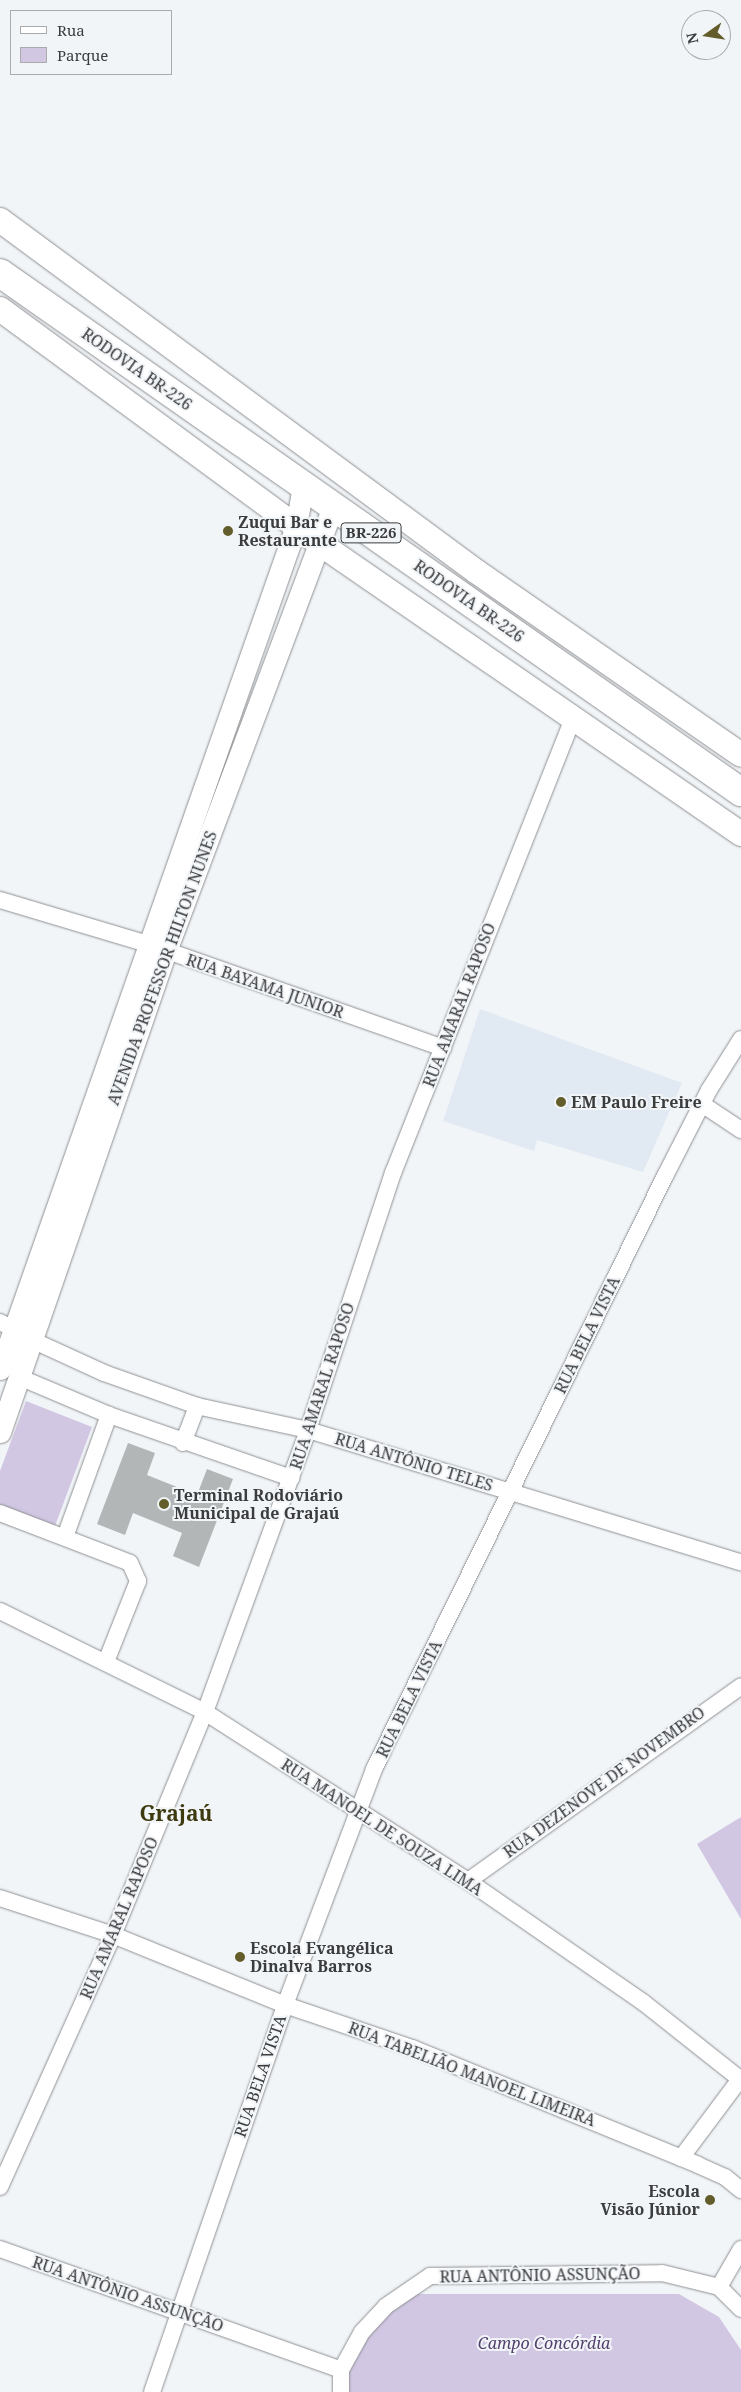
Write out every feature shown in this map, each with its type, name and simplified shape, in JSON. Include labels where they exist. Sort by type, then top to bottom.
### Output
[{"type":"highway","name":"RODOVIA BR-226","points":[[0,274],[741,792]]},
{"type":"main road","points":[[0,220],[477,572],[741,755]]},
{"type":"main road","points":[[0,309],[319,544],[741,834]]},
{"type":"street","name":"AVENIDA PROFESSOR HILTON NUNES","points":[[7,1371],[32,1340],[157,948],[296,526],[303,486]]},
{"type":"street","name":"AVENIDA PROFESSOR HILTON NUNES","points":[[0,1432],[7,1371],[6,1326],[334,507]]},
{"type":"street","name":"RUA AMARAL RAPOSO","points":[[0,2188],[113,1935],[205,1712],[308,1430],[393,1173],[573,718]]},
{"type":"street","name":"RUA BAYAMA JUNIOR","points":[[0,900],[157,948],[443,1048]]},
{"type":"street","name":"RUA BELA VISTA","points":[[152,2392],[178,2311],[285,2005],[360,1814],[374,1769],[513,1491],[702,1104],[741,1039]]},
{"type":"street","points":[[702,1104],[741,1130]]},
{"type":"street","points":[[6,1326],[32,1340]]},
{"type":"street","name":"RUA ANTÔNIO TELES","points":[[32,1340],[104,1373],[197,1406],[308,1430],[741,1562]]},
{"type":"street","points":[[7,1371],[110,1416],[183,1443],[291,1478]]},
{"type":"street","points":[[183,1443],[197,1406]]},
{"type":"street","points":[[65,1538],[110,1416]]},
{"type":"street","points":[[0,1513],[65,1538],[121,1556],[136,1571],[136,1588],[106,1662]]},
{"type":"street","name":"RUA MANOEL DE SOUZA LIMA","points":[[0,1611],[205,1712],[360,1814],[468,1881],[644,2003],[740,2080]]},
{"type":"street","name":"RUA DEZENOVE DE NOVEMBRO","points":[[468,1881],[741,1686]]},
{"type":"street","name":"RUA TABELIÃO MANOEL LIMEIRA","points":[[0,1898],[113,1935],[285,2005],[412,2048],[726,2177],[741,2190]]},
{"type":"street","points":[[681,2158],[740,2080]]},
{"type":"street","name":"RUA ANTÔNIO ASSUNÇÃO","points":[[0,2249],[340,2370],[354,2344],[386,2306],[430,2276],[662,2273],[719,2287]]},
{"type":"street","points":[[741,2249],[719,2287],[741,2309]]},
{"type":"street","points":[[340,2370],[341,2392]]},
{"type":"shaded area","name":"EM Paulo Freire","points":[[480,1009],[682,1083],[643,1172],[537,1140],[534,1151],[443,1121]]},
{"type":"green space","points":[[26,1401],[92,1427],[55,1526],[0,1505],[0,1471]]},
{"type":"green space","points":[[741,1817],[741,1919],[697,1844]]},
{"type":"green space","name":"Campo Concórdia","points":[[413,2294],[679,2294],[719,2317],[741,2350],[741,2392],[347,2392],[348,2368],[369,2329]]},
{"type":"building","name":"Terminal Rodoviário Municipal de Grajaú","points":[[128,1443],[155,1453],[147,1475],[197,1495],[207,1469],[233,1479],[199,1567],[173,1556],[182,1533],[133,1513],[125,1535],[97,1524]]},
{"type":"place","name":"Zuqui Bar e Restaurante","points":[[228,531]]},
{"type":"place","name":"EM Paulo Freire","points":[[561,1102]]},
{"type":"place","name":"Terminal Rodoviário Municipal de Grajaú","points":[[164,1504]]},
{"type":"place","name":"Escola Evangélica Dinalva Barros","points":[[240,1957]]},
{"type":"place","name":"Escola Visão Júnior","points":[[710,2200]]},
{"type":"district","name":"Grajaú","points":[[176,1813]]}]
